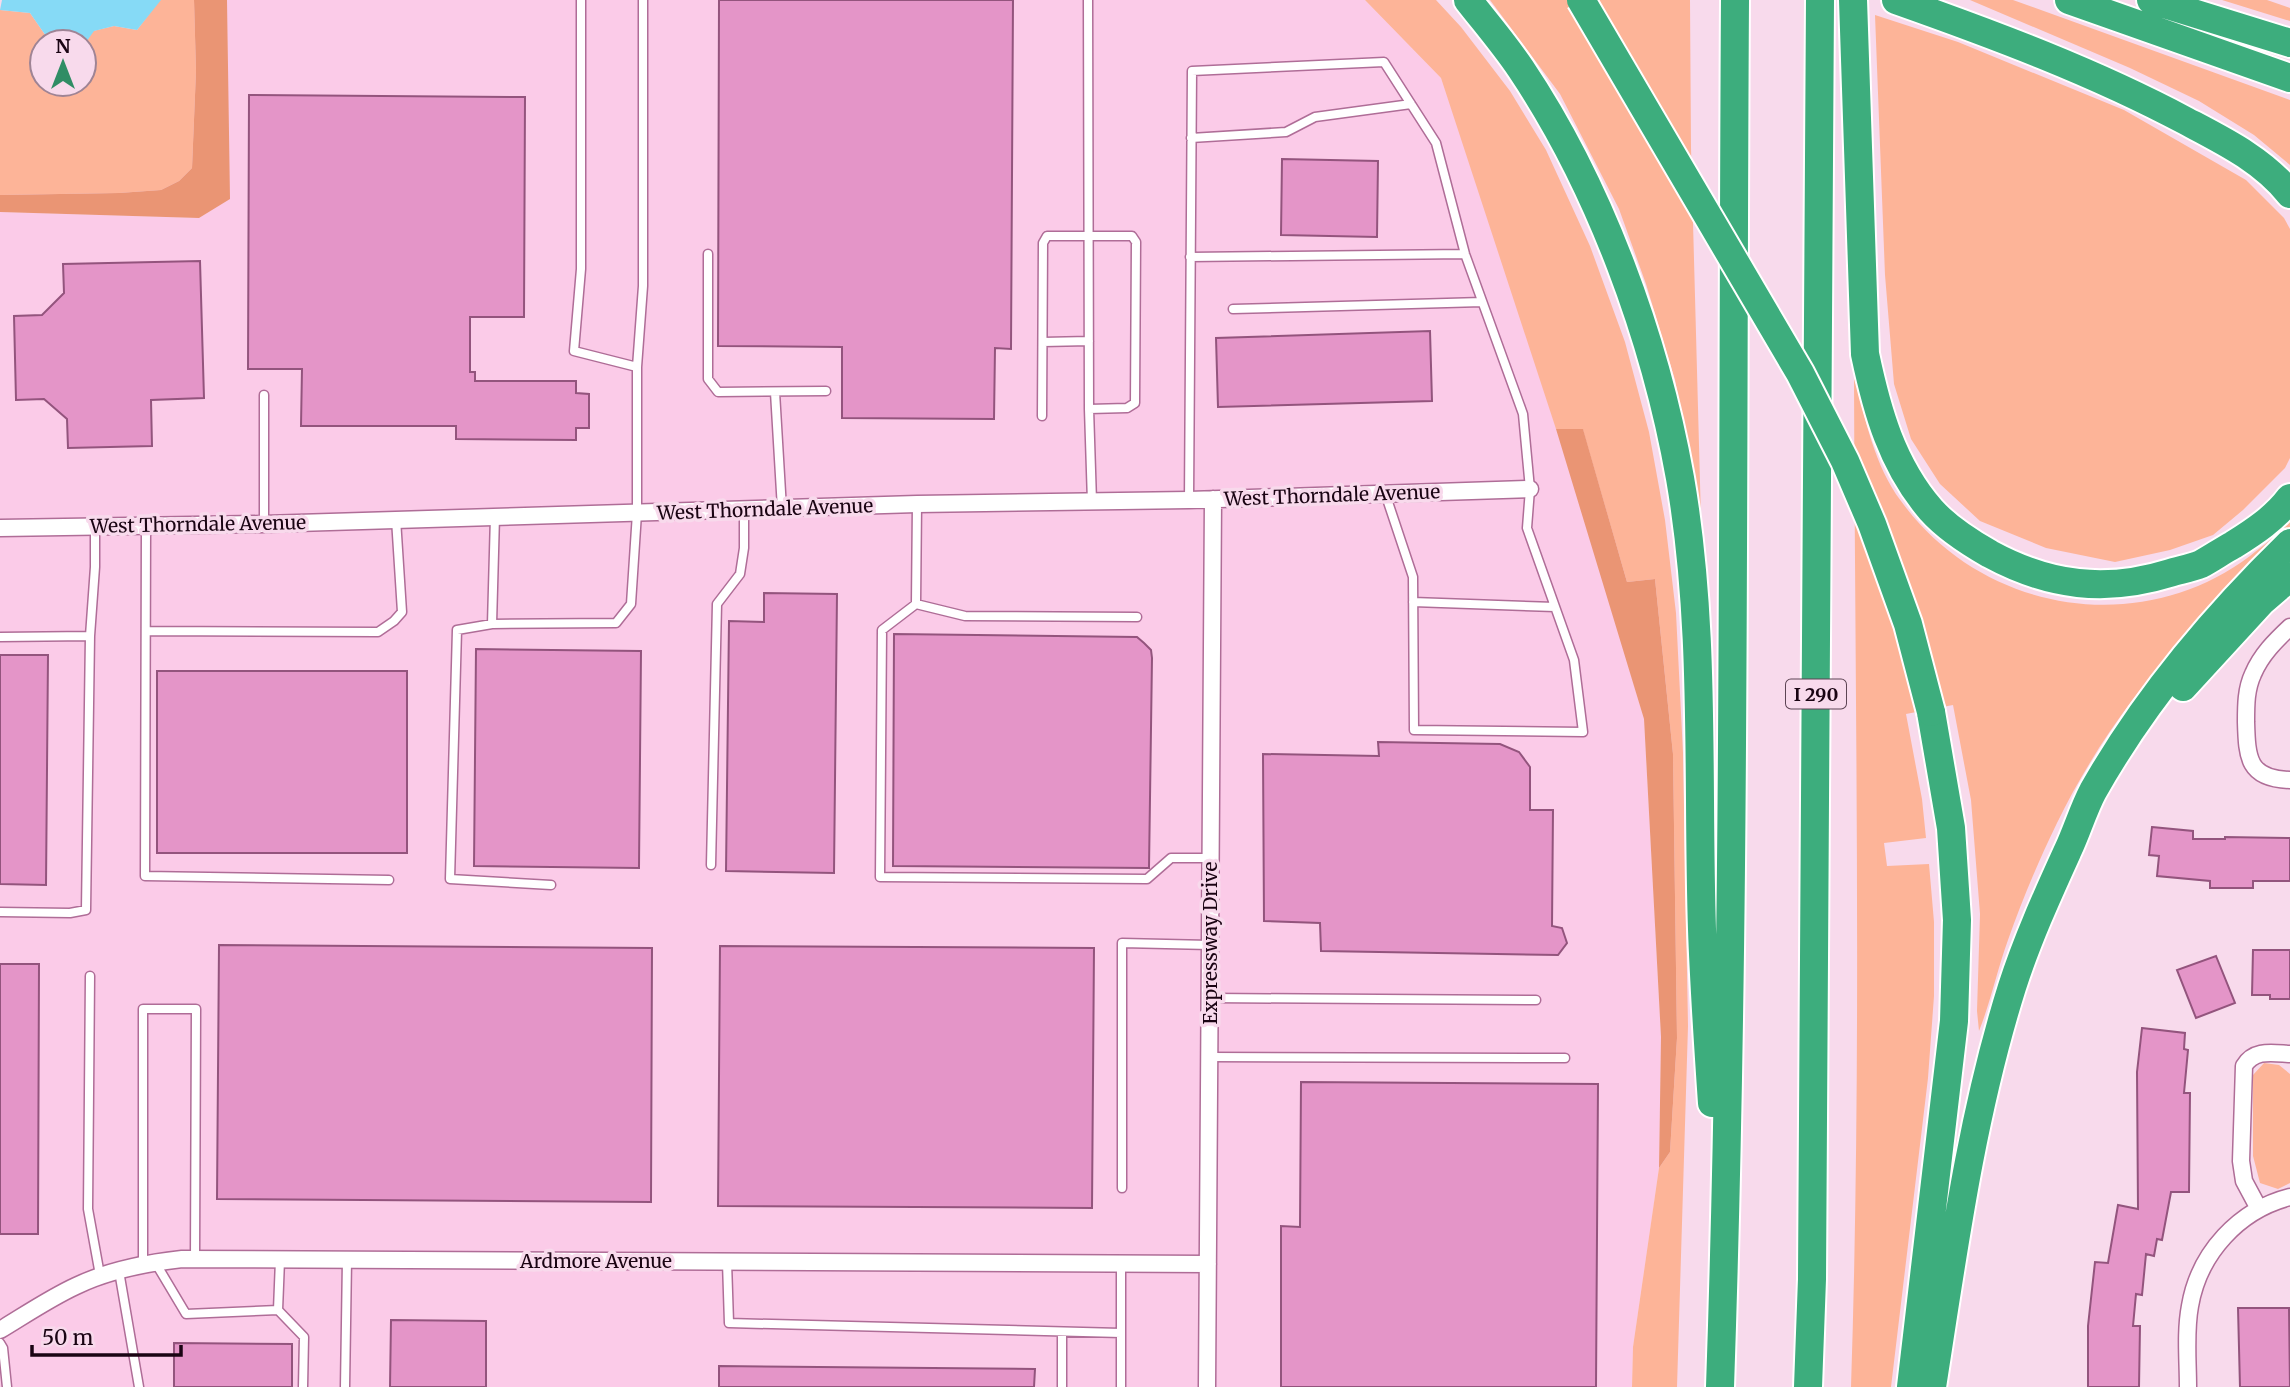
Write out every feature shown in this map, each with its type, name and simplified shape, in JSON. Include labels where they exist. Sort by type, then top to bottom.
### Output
[{"type":"highway","points":[[1468,0],[1521,70],[1584,178],[1623,272],[1660,387],[1680,478],[1692,570],[1697,649],[1701,751],[1702,929],[1723,1298]]},
{"type":"highway","points":[[1581,0],[1800,373],[1845,461],[1872,524],[1908,624],[1931,712],[1951,828],[1957,920],[1954,1021],[1921,1317],[1910,1387]]},
{"type":"highway","points":[[1720,1387],[1729,1124],[1734,692],[1734,0]]},
{"type":"highway","name":"I 290","points":[[1808,1387],[1812,1279],[1820,0]]},
{"type":"highway","points":[[1853,0],[1865,354],[1876,405],[1889,443],[1906,477],[1931,511],[1964,539],[2004,561],[2048,579],[2104,586],[2151,579],[2199,565],[2251,534],[2282,509],[2290,498]]},
{"type":"highway","points":[[1896,0],[2084,71],[2158,106],[2234,146],[2277,178],[2290,194]]},
{"type":"highway","points":[[2069,0],[2290,78]]},
{"type":"highway","points":[[2151,0],[2290,43]]},
{"type":"highway","points":[[1933,1387],[1975,1129],[1997,1038],[2022,961],[2091,794],[2124,740],[2197,641],[2248,584],[2290,543]]},
{"type":"highway","points":[[2073,840],[2104,801],[2138,745],[2193,674],[2262,601],[2290,577]]},
{"type":"street","name":"West Thorndale Avenue","points":[[0,527],[264,524],[1530,489]]},
{"type":"street","name":"Expressway Drive","points":[[1207,1387],[1213,499]]},
{"type":"street","points":[[2290,627],[2266,650],[2253,673],[2246,707],[2246,746],[2250,762],[2257,771],[2267,777],[2290,780]]},
{"type":"street","points":[[2259,1209],[2244,1181],[2241,1161],[2244,1066],[2250,1057],[2262,1053],[2290,1054]]},
{"type":"street","points":[[2188,1387],[2189,1314],[2194,1286],[2208,1257],[2245,1217],[2290,1197]]},
{"type":"street","name":"Ardmore Avenue","points":[[1,1330],[74,1287],[100,1275],[149,1264],[195,1259],[1208,1264]]},
{"type":"lane","points":[[581,0],[581,269],[574,351],[637,368]]},
{"type":"lane","points":[[551,885],[450,879],[457,629],[492,624],[616,623],[631,604],[637,513],[637,368],[643,286],[643,0]]},
{"type":"lane","points":[[1088,0],[1089,409],[1092,502]]},
{"type":"lane","points":[[1189,500],[1192,71],[1384,62],[1436,143],[1465,254],[1523,414],[1530,489],[1527,528],[1574,660],[1583,732],[1414,730],[1413,577],[1385,493]]},
{"type":"lane","points":[[1191,138],[1286,132],[1315,117],[1411,104]]},
{"type":"lane","points":[[1042,416],[1043,243],[1047,236],[1132,236],[1136,242],[1135,402],[1127,408],[1089,409]]},
{"type":"lane","points":[[708,254],[708,379],[718,392],[826,391]]},
{"type":"lane","points":[[1190,257],[1465,254]]},
{"type":"lane","points":[[1233,309],[1482,302]]},
{"type":"lane","points":[[1043,342],[1089,341]]},
{"type":"lane","points":[[775,392],[782,509]]},
{"type":"lane","points":[[264,395],[264,524]]},
{"type":"lane","points":[[916,505],[916,604]]},
{"type":"lane","points":[[711,865],[717,604],[740,574],[744,548],[744,510]]},
{"type":"lane","points":[[492,624],[495,516]]},
{"type":"lane","points":[[146,631],[378,632],[402,612],[396,519]]},
{"type":"lane","points":[[146,526],[145,876],[389,880]]},
{"type":"lane","points":[[0,912],[70,913],[86,910],[90,636],[96,567],[95,527]]},
{"type":"lane","points":[[1413,602],[1555,607]]},
{"type":"lane","points":[[916,604],[882,630],[880,877],[1147,879],[1171,858],[1210,858]]},
{"type":"lane","points":[[916,604],[965,616],[1136,617]]},
{"type":"lane","points":[[0,637],[90,636]]},
{"type":"lane","points":[[1122,1188],[1122,943],[1210,945]]},
{"type":"lane","points":[[90,976],[88,1209],[100,1275]]},
{"type":"lane","points":[[1210,998],[1536,1000]]},
{"type":"lane","points":[[195,1259],[196,1009],[143,1009],[149,1264],[186,1314],[278,1310]]},
{"type":"lane","points":[[1209,1057],[1565,1058]]},
{"type":"lane","points":[[280,1260],[278,1310],[304,1337],[303,1387]]},
{"type":"lane","points":[[345,1387],[346,1260]]},
{"type":"lane","points":[[727,1262],[729,1323],[1121,1333]]},
{"type":"lane","points":[[1121,1264],[1121,1387]]},
{"type":"lane","points":[[119,1271],[139,1387]]},
{"type":"lane","points":[[1,1330],[7,1387]]},
{"type":"lane","points":[[1062,1333],[1062,1387]]},
{"type":"shaded area","points":[[160,0],[194,0],[196,71],[192,168],[179,181],[161,190],[0,195],[0,10],[30,13],[40,28],[28,28],[28,98],[98,98],[98,30],[114,26],[137,30]]},
{"type":"shaded area","points":[[194,0],[227,0],[230,199],[199,218],[0,212],[0,195],[161,190],[179,181],[192,168],[196,71]]},
{"type":"shaded area","points":[[227,0],[1365,0],[1441,78],[1485,205],[1588,529],[1644,719],[1661,1037],[1659,1168],[1633,1347],[1632,1387],[0,1387],[0,212],[199,218],[229,199]]},
{"type":"shaded area","points":[[1365,0],[1436,0],[1461,27],[1510,91],[1546,150],[1590,246],[1625,342],[1649,432],[1665,520],[1676,613],[1683,753],[1688,1026],[1677,1387],[1632,1387],[1633,1347],[1659,1168],[1670,1152],[1677,1038],[1673,754],[1655,579],[1627,582],[1583,430],[1556,429],[1441,78]]},
{"type":"shaded area","points":[[1490,0],[1690,0],[1691,148],[1701,519],[1675,380],[1646,284],[1619,209],[1560,94]]},
{"type":"shaded area","points":[[1970,0],[2013,0],[2290,100],[2290,165],[2254,135],[2199,101],[2130,68]]},
{"type":"shaded area","points":[[2222,0],[2267,0],[2290,8],[2290,21]]},
{"type":"shaded area","points":[[1875,15],[1958,42],[2124,110],[2246,180],[2284,218],[2290,229],[2290,458],[2285,468],[2243,510],[2213,535],[2170,550],[2115,562],[2046,548],[1980,521],[1940,484],[1911,439],[1894,384],[1885,275]]},
{"type":"shaded area","points":[[1854,377],[1877,457],[1901,501],[1935,539],[1974,569],[2018,590],[2065,602],[2113,605],[2160,598],[2207,582],[2250,556],[2290,521],[2290,529],[2223,595],[2160,665],[2131,702],[2079,781],[2050,837],[2025,895],[1979,1031],[1977,1011],[1980,914],[1971,800],[1953,705],[1906,714],[1922,799],[1926,838],[1884,843],[1887,866],[1929,864],[1934,922],[1934,996],[1928,1078],[1891,1387],[1851,1387],[1857,1009]]},
{"type":"shaded area","points":[[1556,429],[1583,429],[1627,582],[1655,579],[1673,754],[1677,1038],[1670,1152],[1659,1168],[1661,1037],[1644,719]]},
{"type":"shaded area","points":[[2264,1063],[2279,1065],[2290,1074],[2290,1183],[2278,1189],[2260,1183],[2253,1156],[2253,1075]]},
{"type":"water","points":[[2,0],[161,0],[137,30],[114,26],[98,30],[40,28],[30,13],[0,10]]},
{"type":"building","points":[[719,0],[1013,0],[1011,349],[995,348],[994,419],[842,418],[842,347],[718,346]]},
{"type":"building","points":[[249,95],[525,97],[524,317],[470,317],[470,372],[475,372],[475,381],[576,381],[576,393],[589,394],[589,428],[576,428],[576,440],[456,439],[456,426],[301,426],[302,369],[248,369]]},
{"type":"building","points":[[1282,159],[1378,161],[1377,237],[1281,235]]},
{"type":"building","points":[[200,261],[204,398],[151,400],[152,446],[68,448],[67,419],[44,399],[16,400],[14,316],[42,315],[64,293],[63,264]]},
{"type":"building","points":[[1430,331],[1432,401],[1218,407],[1216,338]]},
{"type":"building","points":[[764,593],[837,594],[834,873],[726,871],[729,621],[764,622]]},
{"type":"building","points":[[894,634],[1137,637],[1144,643],[1151,650],[1152,658],[1149,868],[893,866]]},
{"type":"building","points":[[476,649],[641,651],[639,868],[474,866]]},
{"type":"building","points":[[0,655],[48,655],[46,885],[0,884]]},
{"type":"building","points":[[157,671],[407,671],[407,853],[157,853]]},
{"type":"building","points":[[1378,742],[1500,744],[1519,752],[1530,767],[1530,810],[1553,810],[1552,926],[1562,928],[1567,943],[1558,955],[1321,951],[1320,923],[1264,921],[1263,754],[1379,756]]},
{"type":"building","points":[[2152,827],[2193,831],[2193,839],[2290,838],[2290,881],[2253,881],[2253,888],[2210,888],[2210,881],[2157,876],[2159,856],[2149,855]]},
{"type":"building","points":[[219,945],[652,948],[651,1202],[217,1199]]},
{"type":"building","points":[[720,946],[1094,948],[1092,1208],[718,1206]]},
{"type":"building","points":[[2253,950],[2290,950],[2290,999],[2252,995]]},
{"type":"building","points":[[2216,956],[2235,1003],[2196,1018],[2177,970]]},
{"type":"building","points":[[0,964],[39,964],[38,1234],[0,1234]]},
{"type":"building","points":[[2142,1028],[2185,1033],[2184,1049],[2188,1050],[2184,1093],[2190,1093],[2189,1192],[2171,1192],[2162,1240],[2157,1239],[2154,1256],[2146,1254],[2142,1295],[2136,1294],[2133,1326],[2140,1326],[2139,1387],[2088,1387],[2088,1326],[2095,1262],[2108,1263],[2118,1205],[2138,1209],[2137,1072]]},
{"type":"building","points":[[1301,1082],[1598,1084],[1596,1387],[1281,1387],[1281,1226],[1300,1227]]},
{"type":"building","points":[[2238,1308],[2289,1308],[2290,1387],[2240,1387]]},
{"type":"building","points":[[391,1320],[486,1321],[486,1387],[390,1387]]},
{"type":"building","points":[[174,1343],[292,1344],[292,1387],[174,1387]]},
{"type":"building","points":[[719,1366],[1035,1369],[1034,1387],[719,1387]]}]
